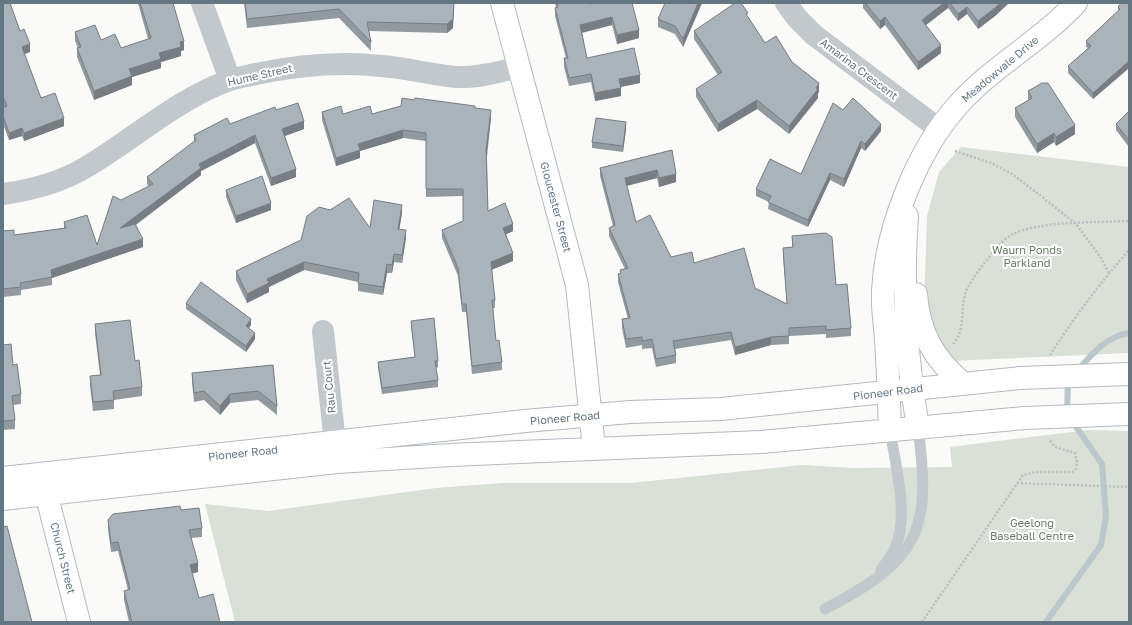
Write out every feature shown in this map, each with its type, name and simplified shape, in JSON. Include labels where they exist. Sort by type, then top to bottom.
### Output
[{"type":"main road","name":"Gloucester Street","points":[[502,3],[577,285],[594,448]]},
{"type":"main road","name":"Meadowvale Drive","points":[[890,430],[889,392],[882,292],[887,250],[912,178],[930,142],[959,103],[1053,25],[1076,3]]},
{"type":"main road","name":"Meadowvale Drive","points":[[912,178],[904,261],[908,356],[918,428]]},
{"type":"main road","points":[[912,178],[916,220],[914,259],[917,305],[925,333],[936,357],[946,370],[964,384]]},
{"type":"main road","name":"Pioneer Road","points":[[3,478],[43,484],[336,452],[525,421],[591,415],[721,409],[1020,378],[1129,374]]},
{"type":"main road","name":"Pioneer Road","points":[[336,452],[594,448],[761,442],[1025,418],[1129,414]]},
{"type":"main road","name":"Pioneer Road","points":[[3,500],[43,484]]},
{"type":"main road","name":"Church Street","points":[[43,484],[79,622]]},
{"type":"street","points":[[202,3],[230,80]]},
{"type":"street","name":"Amarina Crescent","points":[[786,3],[797,18],[814,35],[939,129]]},
{"type":"street","name":"Hume Street","points":[[3,194],[34,189],[88,166],[168,112],[192,98],[230,80],[279,69],[311,64],[348,63],[376,65],[457,77],[475,76],[519,67]]},
{"type":"street","name":"Rau Court","points":[[323,331],[336,452]]},
{"type":"lane","points":[[825,609],[865,588],[881,576],[898,561],[916,533],[922,512],[923,487],[918,428]]},
{"type":"lane","points":[[865,588],[891,555],[900,533],[901,508],[890,430]]},
{"type":"path","points":[[955,151],[991,163],[1012,174],[1076,224],[1101,258],[1109,273]]},
{"type":"path","points":[[951,346],[958,339],[961,332],[963,302],[967,289],[977,272],[1000,244],[1011,235],[1026,229],[1129,221]]},
{"type":"path","points":[[1017,483],[1129,487]]},
{"type":"green space","name":"Waurn Ponds Parkland","points":[[961,147],[1129,167],[1129,353],[950,361],[924,308],[927,216],[939,172]]},
{"type":"green space","name":"Geelong Baseball Centre","points":[[1088,430],[1129,431],[1129,622],[235,622],[205,504],[268,511],[436,488],[503,483],[631,483],[802,465],[852,468],[952,467],[950,447]]},
{"type":"building","points":[[3,3],[10,3],[20,31],[24,29],[30,44],[22,47],[41,98],[55,93],[64,118],[24,133],[22,128],[9,133],[3,116],[3,108],[7,106],[3,96]]},
{"type":"building","points":[[140,3],[173,3],[184,41],[180,42],[181,47],[159,53],[161,59],[129,69],[132,76],[94,91],[77,48],[81,47],[75,32],[95,25],[101,40],[115,34],[121,48],[151,38]]},
{"type":"building","points":[[245,3],[454,3],[453,19],[447,24],[367,22],[371,42],[339,9],[247,19]]},
{"type":"building","points":[[557,3],[632,3],[639,30],[617,35],[612,17],[580,25],[587,58],[634,48],[640,75],[619,79],[621,88],[595,93],[591,74],[569,78],[564,58],[568,58],[555,8],[558,7]]},
{"type":"building","points":[[665,3],[698,3],[683,39],[675,26],[658,19]]},
{"type":"building","points":[[735,3],[741,3],[748,13],[746,14],[765,43],[776,36],[792,62],[819,83],[816,88],[818,89],[789,126],[757,100],[718,124],[696,89],[722,72],[694,31]]},
{"type":"building","points":[[865,3],[944,3],[922,20],[941,45],[918,62],[885,17],[880,21]]},
{"type":"building","points":[[950,3],[1000,3],[978,21],[967,7],[958,14]]},
{"type":"building","points":[[1121,3],[1129,3],[1129,61],[1093,93],[1068,66],[1091,46],[1086,41],[1120,9],[1118,7]]},
{"type":"building","points":[[1042,83],[1048,83],[1075,125],[1056,137],[1054,133],[1037,144],[1015,108],[1032,98],[1028,91]]},
{"type":"building","points":[[402,98],[414,100],[415,98],[475,106],[475,108],[491,110],[486,150],[488,211],[505,203],[513,224],[503,228],[513,253],[491,262],[495,300],[492,300],[496,341],[499,340],[502,362],[472,366],[466,304],[462,304],[458,268],[442,230],[463,221],[463,189],[426,189],[426,133],[403,130],[358,144],[360,150],[336,158],[322,112],[341,106],[343,114],[370,106],[372,114],[401,106]]},
{"type":"building","points":[[853,98],[881,124],[865,144],[861,141],[844,179],[830,173],[808,220],[768,202],[771,196],[756,189],[770,159],[801,174],[833,103],[843,110]]},
{"type":"building","points":[[298,103],[304,121],[282,129],[296,169],[271,178],[255,135],[199,164],[201,168],[120,228],[135,224],[143,239],[51,270],[52,277],[20,283],[21,287],[3,289],[3,231],[14,230],[14,235],[66,228],[64,222],[87,215],[97,245],[113,196],[121,200],[153,184],[147,177],[196,140],[194,135],[227,118],[230,124],[275,107],[276,110]]},
{"type":"building","points":[[1129,111],[1129,140],[1116,124]]},
{"type":"building","points":[[596,118],[626,122],[623,146],[592,142]]},
{"type":"building","points":[[672,150],[676,174],[659,178],[657,170],[625,178],[636,222],[650,215],[671,257],[692,252],[694,263],[744,248],[755,288],[787,304],[783,248],[793,247],[792,236],[826,233],[832,237],[836,285],[847,284],[851,328],[826,330],[826,326],[789,328],[789,336],[771,337],[735,347],[731,332],[673,341],[676,355],[656,359],[652,339],[642,341],[642,337],[626,339],[622,319],[630,318],[618,274],[621,273],[620,270],[628,268],[609,228],[615,225],[600,168]]},
{"type":"building","points":[[262,176],[271,203],[236,216],[226,190]]},
{"type":"building","points":[[349,198],[370,228],[374,200],[402,205],[398,229],[406,230],[402,255],[394,254],[392,265],[387,264],[383,287],[358,283],[359,273],[304,262],[267,279],[269,283],[247,294],[236,271],[301,240],[307,216],[319,207],[330,210]]},
{"type":"building","points":[[201,282],[251,319],[246,326],[255,333],[246,346],[186,303]]},
{"type":"building","points":[[434,318],[438,361],[435,361],[438,380],[382,388],[378,362],[415,357],[411,321]]},
{"type":"building","points":[[130,320],[135,361],[139,360],[142,387],[113,391],[114,400],[93,402],[90,376],[101,375],[95,324]]},
{"type":"building","points":[[11,344],[13,365],[17,364],[21,394],[12,396],[15,420],[3,421],[3,345]]},
{"type":"building","points":[[273,365],[277,406],[258,391],[230,394],[220,406],[204,391],[194,393],[192,373]]},
{"type":"building","points":[[180,506],[181,510],[199,508],[202,528],[189,530],[198,563],[190,565],[199,598],[213,594],[220,622],[132,622],[124,591],[130,589],[118,542],[111,543],[108,520],[113,514]]},
{"type":"building","points":[[7,526],[32,622],[3,622],[3,527]]},
{"type":"waterway","points":[[1078,370],[1100,347],[1114,338],[1129,333]]},
{"type":"waterway","points":[[1067,414],[1068,381]]},
{"type":"waterway","points":[[1046,622],[1101,545],[1106,516],[1102,464],[1072,421]]}]
